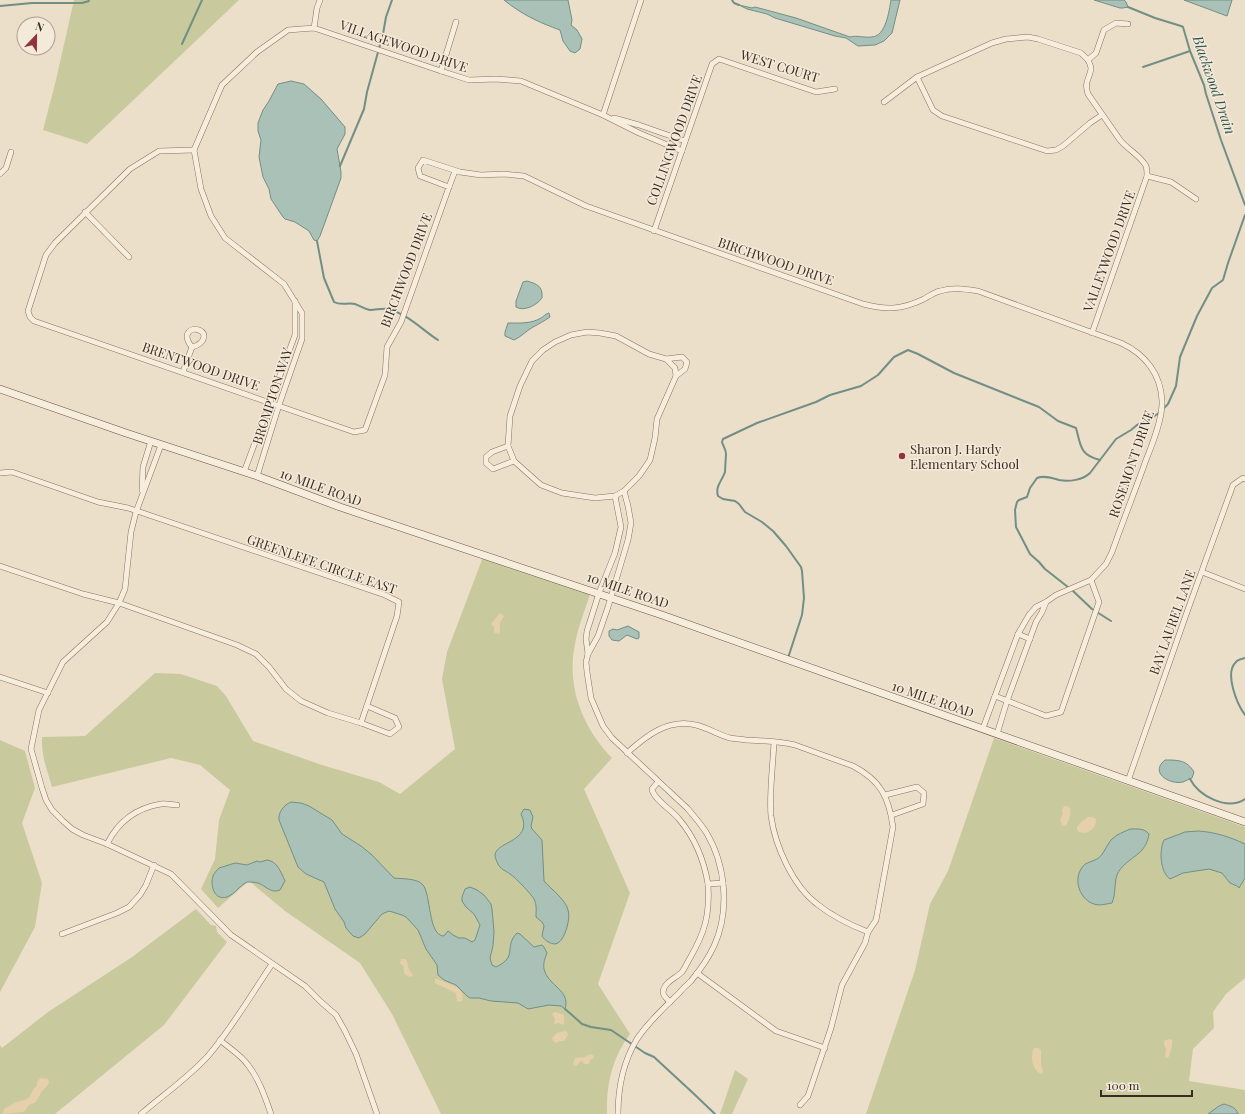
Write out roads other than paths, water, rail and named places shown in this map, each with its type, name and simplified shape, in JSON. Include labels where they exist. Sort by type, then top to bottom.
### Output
[{"type":"main road","name":"10 MILE ROAD","points":[[0,389],[151,442],[257,476],[340,507],[599,593],[1245,822]]},
{"type":"street","points":[[314,28],[317,8],[320,0]]},
{"type":"street","points":[[603,115],[641,0]]},
{"type":"street","points":[[441,72],[456,22]]},
{"type":"street","points":[[884,102],[917,77],[992,43],[1006,39],[1028,37],[1081,54],[1088,60],[1096,52],[1104,30],[1116,23],[1128,24]]},
{"type":"street","name":"VILLAGEWOOD DRIVE","points":[[194,150],[222,84],[257,52],[288,30],[314,28],[441,72],[469,80],[496,79],[521,81],[603,115],[639,133],[682,151]]},
{"type":"street","name":"WEST COURT","points":[[719,58],[816,92],[835,89]]},
{"type":"street","name":"COLLINGWOOD DRIVE","points":[[654,231],[712,64],[719,58]]},
{"type":"street","name":"VALLEYWOOD DRIVE","points":[[1088,60],[1091,68],[1086,88],[1088,94],[1125,147],[1141,160],[1147,168],[1147,176],[1092,333]]},
{"type":"street","points":[[917,77],[933,110],[942,116],[1047,151],[1056,150],[1063,146],[1090,123],[1102,116]]},
{"type":"street","name":"VILLAGEWOOD DRIVE","points":[[603,115],[639,124],[685,142]]},
{"type":"street","points":[[129,257],[85,212],[130,169],[159,152],[194,150]]},
{"type":"street","name":"BROMPTON WAY","points":[[194,150],[201,189],[211,216],[225,238],[284,284],[302,313],[302,339],[279,405],[257,476]]},
{"type":"street","points":[[0,174],[6,168],[11,152]]},
{"type":"street","name":"BIRCHWOOD DRIVE","points":[[449,187],[420,176],[418,168],[424,160],[454,171],[480,175],[504,174],[524,176],[586,206],[878,308],[892,309],[923,300],[939,291],[954,288],[965,289],[978,291],[1092,333]]},
{"type":"street","name":"BIRCHWOOD DRIVE","points":[[365,430],[385,375],[387,347],[401,322],[454,171]]},
{"type":"street","name":"VALLEYWOOD DRIVE","points":[[1147,176],[1171,182],[1196,199]]},
{"type":"street","name":"BRENTWOOD DRIVE","points":[[85,212],[55,243],[46,255],[28,311],[30,317],[34,321],[354,432],[365,430]]},
{"type":"street","name":"BROMPTON WAY","points":[[244,472],[295,335],[295,300]]},
{"type":"street","points":[[587,332],[616,336],[649,354],[666,359],[682,357],[687,362],[685,370],[676,376],[657,419],[655,438],[650,460],[639,476],[624,491],[615,496],[595,498],[562,493],[541,485],[514,461],[508,446],[510,416],[520,386],[532,361],[543,350],[555,342],[571,335],[587,332]]},
{"type":"street","name":"ROSEMONT DRIVE","points":[[982,728],[1018,634],[1029,615],[1036,607],[1056,595],[1091,580],[1106,564],[1112,552],[1160,420],[1163,402],[1155,372],[1147,361],[1129,347],[1092,333]]},
{"type":"street","points":[[183,372],[192,347]]},
{"type":"street","points":[[666,359],[674,368],[676,376]]},
{"type":"street","points":[[142,493],[143,467],[151,442]]},
{"type":"street","points":[[161,445],[136,512],[131,532],[125,589],[119,603],[107,622],[63,662],[39,710],[31,749],[46,800],[52,810],[72,829],[171,874],[231,935],[305,986],[336,1015],[356,1054],[377,1114]]},
{"type":"street","points":[[508,446],[492,452],[486,457],[486,463],[493,469],[514,461]]},
{"type":"street","points":[[0,473],[12,472],[98,502],[128,508],[136,512]]},
{"type":"street","name":"BAY LAUREL LANE","points":[[1128,781],[1233,486],[1243,478],[1245,479]]},
{"type":"street","points":[[618,1114],[620,1081],[624,1065],[630,1051],[648,1024],[689,983],[708,956],[718,934],[724,902],[723,883],[715,850],[698,820],[612,738],[603,726],[591,698],[586,662],[588,654],[598,636],[628,540],[631,524],[624,491]]},
{"type":"street","points":[[588,654],[586,639],[587,631],[599,593],[615,553],[621,526],[615,496]]},
{"type":"street","name":"GREENLEFE CIRCLE EAST","points":[[136,512],[377,592],[399,602],[397,616],[361,723]]},
{"type":"street","points":[[0,566],[83,594],[119,603],[243,648],[256,654],[286,689],[301,701],[328,713],[390,734],[399,728],[396,718],[367,706]]},
{"type":"street","points":[[1202,572],[1245,589]]},
{"type":"street","points":[[995,696],[1046,716],[1061,712],[1099,602],[1091,580]]},
{"type":"street","points":[[997,734],[1007,701],[1036,622],[1046,602]]},
{"type":"street","points":[[1018,634],[1030,639]]},
{"type":"street","points":[[0,677],[48,694]]},
{"type":"street","points":[[627,753],[645,737],[658,729],[685,723],[696,725],[730,738],[795,745],[861,770],[875,782],[885,795],[892,815],[893,827],[876,920],[868,932],[865,943],[842,984],[825,1048],[808,1096],[800,1105]]},
{"type":"street","points":[[774,742],[771,816],[776,839],[785,862],[797,884],[816,904],[847,923],[868,932]]},
{"type":"street","points":[[658,782],[652,789],[652,793],[680,819],[693,839],[704,866],[708,884],[709,902],[708,915],[698,945],[683,972],[670,982],[665,987],[663,992],[664,996],[670,1002]]},
{"type":"street","points":[[885,795],[917,787],[924,794],[923,804],[892,815]]},
{"type":"street","points":[[107,844],[112,833],[117,827],[132,815],[146,808],[162,804],[176,805]]},
{"type":"street","points":[[62,934],[129,907],[140,895],[146,885],[154,865]]},
{"type":"street","points":[[708,884],[723,883]]},
{"type":"street","points":[[141,1114],[187,1076],[207,1057],[238,1016],[272,964]]},
{"type":"street","points":[[697,973],[776,1031],[825,1048]]},
{"type":"street","points":[[220,1040],[243,1059],[249,1066],[256,1077],[271,1114]]},
{"type":"waterway","points":[[182,44],[202,0]]},
{"type":"waterway","points":[[340,166],[364,109],[386,17],[392,0]]},
{"type":"waterway","name":"Blackwood Drain","points":[[732,0],[734,3],[739,5]]},
{"type":"waterway","points":[[0,6],[32,3],[82,3],[89,1]]},
{"type":"waterway","name":"Blackwood Drain","points":[[1128,7],[1183,27],[1190,51],[1204,85],[1221,140],[1245,205]]},
{"type":"waterway","points":[[1143,67],[1190,51]]},
{"type":"waterway","points":[[1163,409],[1168,404],[1176,386],[1180,357],[1197,316],[1212,288],[1223,280],[1245,215]]},
{"type":"waterway","points":[[317,241],[324,278],[334,302],[339,304],[355,304],[370,310],[388,309],[395,311],[408,318],[438,340]]},
{"type":"waterway","points":[[788,658],[802,615],[804,598],[801,567],[773,531],[762,522],[745,512],[735,501],[723,499],[718,496],[717,489],[725,472],[726,451],[722,442],[723,439],[757,423],[816,402],[830,395],[861,386],[878,375],[894,357],[908,350],[954,373],[1039,407],[1058,421],[1076,428],[1080,444],[1084,452],[1093,458],[1100,460]]},
{"type":"waterway","points":[[1111,621],[1092,609],[1073,591],[1045,569],[1030,554],[1016,527],[1015,510],[1017,502],[1027,497],[1030,488],[1037,478],[1045,477],[1067,481],[1084,477],[1090,473],[1116,439],[1160,412]]},
{"type":"waterway","points":[[1245,658],[1237,661],[1231,673],[1231,681],[1235,696],[1245,715]]},
{"type":"waterway","points":[[1190,779],[1200,791],[1214,800],[1230,803],[1245,799]]},
{"type":"waterway","points":[[565,1009],[582,1024],[611,1030],[645,1053],[654,1057],[715,1114]]},
{"type":"place","name":"Sharon J. Hardy Elementary School","points":[[902,456]]}]
